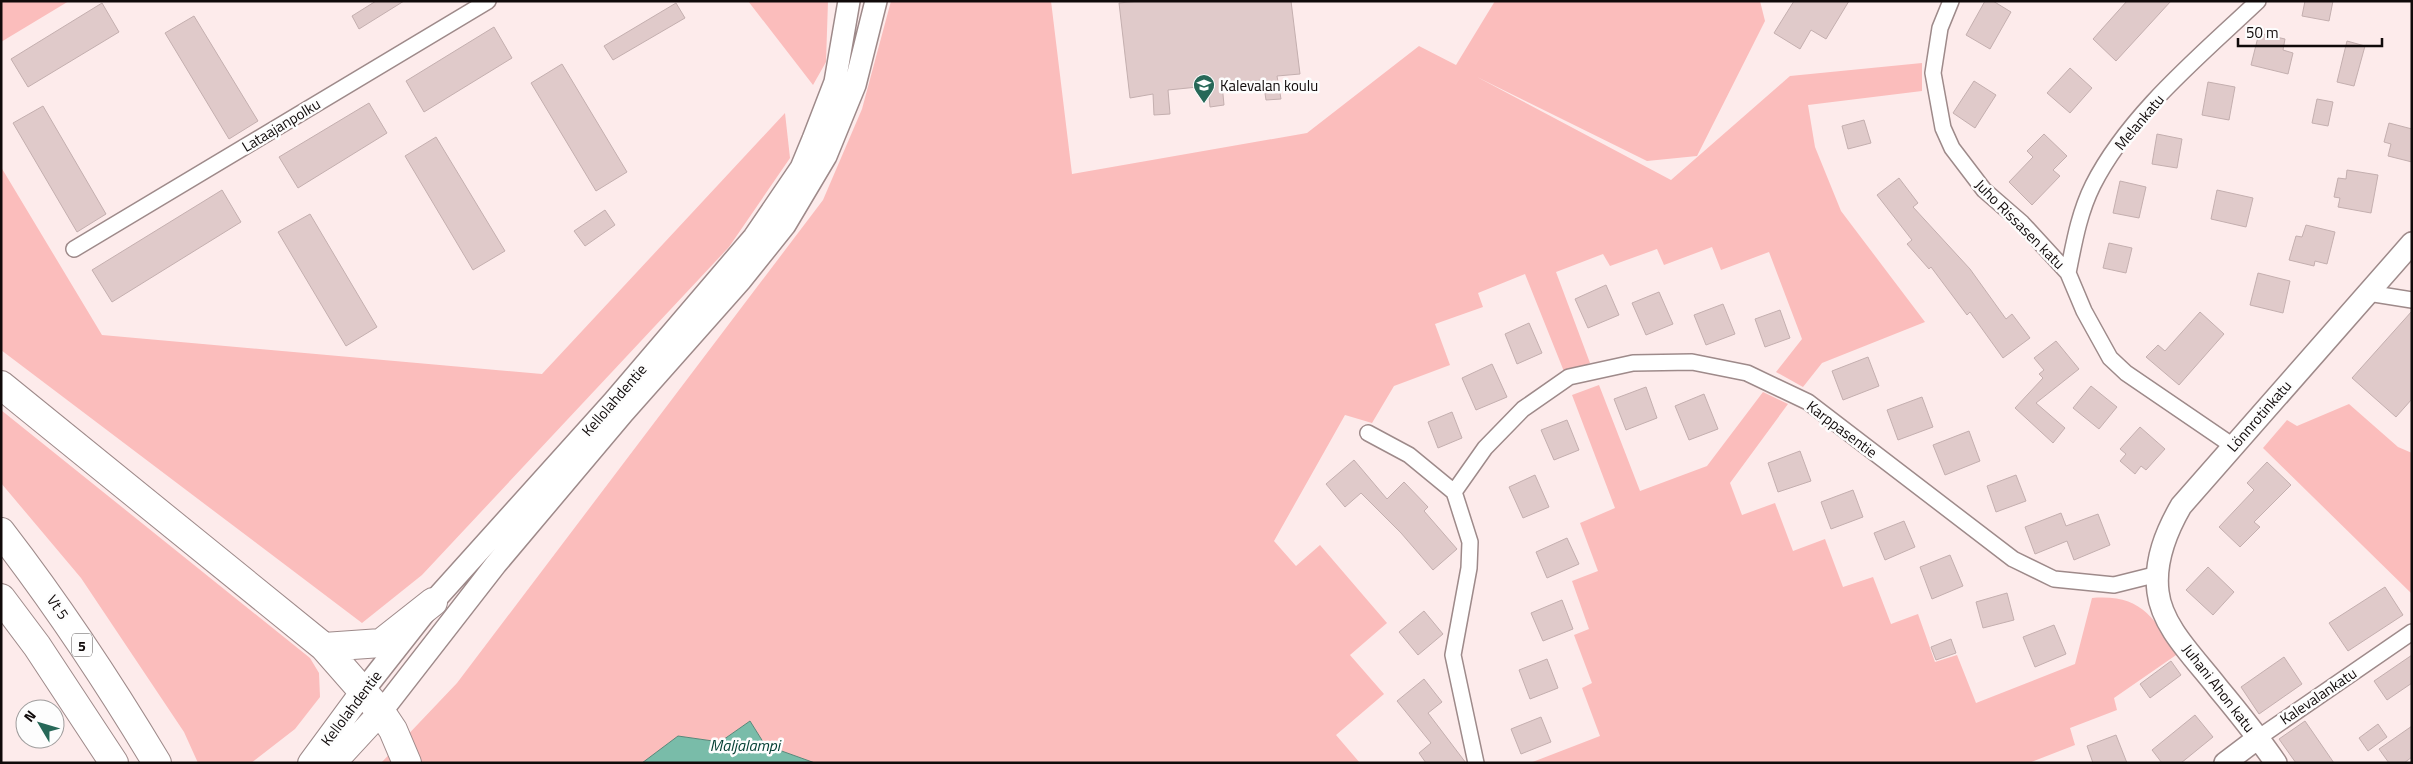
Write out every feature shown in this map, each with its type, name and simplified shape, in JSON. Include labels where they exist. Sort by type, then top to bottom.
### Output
[{"type":"highway","points":[[1,385],[324,647],[381,712],[393,730],[407,763]]},
{"type":"highway","name":"Vt 5","points":[[1,532],[49,594],[127,713],[157,763]]},
{"type":"highway","points":[[1,598],[36,646],[114,763]]},
{"type":"highway","points":[[324,647],[381,643],[433,602]]},
{"type":"main road","name":"Kellolahdentie","points":[[310,763],[363,691],[433,602],[613,402],[754,237],[800,168],[814,139],[835,82],[849,1]]},
{"type":"main road","name":"Kellolahdentie","points":[[334,763],[381,712],[496,564],[624,412],[741,280],[786,225],[826,156],[855,86],[876,1]]},
{"type":"main road","name":"Lönnrotinkatu","points":[[2163,612],[2158,593],[2158,574],[2168,528],[2181,506],[2412,243]]},
{"type":"main road","name":"Juhani Ahon katu","points":[[2163,612],[2177,636],[2276,763]]},
{"type":"main road","name":"Kalevalankatu","points":[[2225,763],[2258,738]]},
{"type":"street","name":"Lataajanpolku","points":[[74,249],[488,1]]},
{"type":"street","name":"Juho Rissasen katu","points":[[1951,1],[1940,28],[1933,72],[1937,103],[1946,135],[1952,148],[1973,177],[2022,223],[2068,273],[2084,311],[2110,358],[2133,377],[2233,446]]},
{"type":"street","name":"Melankatu","points":[[2068,273],[2077,225],[2093,185],[2122,139],[2174,81],[2258,1]]},
{"type":"street","points":[[2368,293],[2412,300]]},
{"type":"street","name":"Karppasentie","points":[[1454,492],[1485,448],[1523,409],[1569,377],[1633,363],[1692,362],[1747,373],[1808,402],[2013,559],[2054,579],[2114,585],[2158,574]]},
{"type":"street","points":[[1368,433],[1409,456],[1454,492],[1470,542],[1466,597],[1453,655],[1476,763]]},
{"type":"street","name":"Kalevalankatu","points":[[2258,738],[2412,632]]},
{"type":"shaded area","points":[[1,1],[69,1],[1,42]]},
{"type":"shaded area","points":[[748,1],[828,1],[826,62],[813,85]]},
{"type":"shaded area","points":[[891,1],[1051,1],[1072,174],[1307,133],[1419,46],[1456,65],[1495,1],[1760,1],[1765,21],[1697,156],[1647,161],[1477,77],[1671,180],[1790,76],[1922,63],[1922,91],[1808,105],[1815,147],[1841,211],[1925,322],[1822,363],[1803,387],[1776,372],[1802,339],[1769,252],[1721,270],[1712,247],[1664,265],[1657,249],[1610,266],[1603,254],[1556,272],[1590,363],[1565,374],[1525,274],[1478,293],[1483,307],[1435,324],[1450,365],[1394,386],[1372,423],[1345,415],[1274,541],[1296,566],[1320,545],[1387,623],[1350,655],[1384,694],[1336,735],[1360,763],[815,763],[765,745],[750,721],[720,742],[678,736],[642,763],[381,763],[457,683],[823,200],[862,109]]},
{"type":"shaded area","points":[[785,113],[790,158],[729,247],[422,575],[362,623],[1,350],[1,167],[102,335],[542,374]]},
{"type":"shaded area","points":[[1599,385],[1640,491],[1707,466],[1763,392],[1788,404],[1730,483],[1742,515],[1775,503],[1793,551],[1825,539],[1843,587],[1873,577],[1891,624],[1918,614],[1935,662],[1957,655],[1976,703],[2075,664],[2092,598],[2123,600],[2134,604],[2153,619],[2179,653],[2114,698],[2117,710],[2070,728],[2075,745],[2029,763],[1530,763],[1600,736],[1582,688],[1592,683],[1574,635],[1589,629],[1572,581],[1598,571],[1580,523],[1615,508],[1572,395]]},
{"type":"shaded area","points":[[2349,404],[2398,447],[2412,453],[2412,594],[2263,448],[2287,420],[2297,426]]},
{"type":"shaded area","points":[[1,410],[310,658],[319,673],[320,697],[295,729],[251,763],[198,763],[184,732],[81,578],[1,483]]},
{"type":"water","name":"Maljalampi","points":[[750,721],[765,745],[815,763],[642,763],[678,736],[720,742]]},
{"type":"building","points":[[376,1],[404,1],[359,29],[352,16]]},
{"type":"building","points":[[1139,1],[1291,1],[1300,74],[1277,76],[1281,99],[1266,100],[1263,80],[1222,84],[1224,105],[1210,107],[1208,86],[1168,90],[1170,114],[1154,115],[1153,94],[1130,98],[1119,3]]},
{"type":"building","points":[[1794,1],[1849,1],[1826,39],[1811,30],[1800,49],[1774,33]]},
{"type":"building","points":[[1985,1],[1993,1],[2011,12],[1990,49],[1966,35]]},
{"type":"building","points":[[2127,1],[2171,1],[2116,61],[2093,39]]},
{"type":"building","points":[[2305,1],[2333,1],[2329,21],[2302,16]]},
{"type":"building","points":[[102,3],[119,32],[28,87],[11,59]]},
{"type":"building","points":[[676,3],[685,18],[613,60],[604,46]]},
{"type":"building","points":[[194,16],[258,121],[229,139],[165,33]]},
{"type":"building","points":[[494,27],[512,58],[424,112],[406,81]]},
{"type":"building","points":[[2259,33],[2285,39],[2283,50],[2293,53],[2288,74],[2251,65]]},
{"type":"building","points":[[2347,41],[2365,46],[2354,86],[2337,82]]},
{"type":"building","points":[[562,64],[627,172],[596,191],[531,83]]},
{"type":"building","points":[[2070,68],[2092,88],[2070,113],[2047,93]]},
{"type":"building","points":[[1974,81],[1996,95],[1975,128],[1953,113]]},
{"type":"building","points":[[2208,82],[2235,87],[2229,120],[2202,115]]},
{"type":"building","points":[[2317,99],[2333,102],[2328,126],[2312,123]]},
{"type":"building","points":[[369,103],[387,133],[298,188],[279,157]]},
{"type":"building","points":[[43,106],[106,214],[77,232],[13,123]]},
{"type":"building","points":[[1864,120],[1871,143],[1848,149],[1842,126]]},
{"type":"building","points":[[2389,123],[2412,129],[2412,162],[2388,156],[2391,144],[2384,142]]},
{"type":"building","points":[[2044,134],[2067,156],[2053,170],[2060,176],[2032,205],[2009,182],[2033,157],[2027,151]]},
{"type":"building","points":[[2157,134],[2182,139],[2177,168],[2152,164]]},
{"type":"building","points":[[436,137],[505,251],[473,270],[405,156]]},
{"type":"building","points":[[2347,170],[2378,175],[2371,213],[2338,207],[2340,198],[2334,197],[2338,178],[2346,179]]},
{"type":"building","points":[[1899,178],[1918,203],[1913,207],[1970,269],[2006,319],[2012,314],[2030,338],[2003,358],[1970,312],[1967,315],[1931,267],[1929,269],[1907,244],[1912,240],[1877,195]]},
{"type":"building","points":[[2120,181],[2146,187],[2139,218],[2113,213]]},
{"type":"building","points":[[222,190],[241,222],[112,302],[92,270]]},
{"type":"building","points":[[2217,190],[2253,198],[2246,227],[2211,219]]},
{"type":"building","points":[[605,210],[615,225],[585,246],[574,231]]},
{"type":"building","points":[[310,214],[377,327],[346,346],[278,232]]},
{"type":"building","points":[[2306,225],[2335,232],[2327,264],[2315,261],[2314,266],[2289,260],[2296,236],[2302,237]]},
{"type":"building","points":[[2109,243],[2132,248],[2126,273],[2103,268]]},
{"type":"building","points":[[2258,273],[2290,281],[2283,313],[2250,305]]},
{"type":"building","points":[[1606,285],[1619,315],[1588,328],[1575,299]]},
{"type":"building","points":[[1659,292],[1673,324],[1646,335],[1632,303]]},
{"type":"building","points":[[1723,304],[1735,334],[1706,345],[1694,315]]},
{"type":"building","points":[[1780,310],[1790,338],[1765,347],[1755,319]]},
{"type":"building","points":[[2412,311],[2412,399],[2396,417],[2352,378]]},
{"type":"building","points":[[2200,312],[2224,334],[2179,385],[2146,357],[2158,345],[2165,351]]},
{"type":"building","points":[[1529,323],[1542,353],[1517,364],[1505,334]]},
{"type":"building","points":[[2056,341],[2079,369],[2036,403],[2065,428],[2053,443],[2015,408],[2043,378],[2039,374],[2044,370],[2034,358]]},
{"type":"building","points":[[1868,357],[1879,386],[1843,400],[1832,371]]},
{"type":"building","points":[[1492,364],[1507,397],[1476,410],[1462,378]]},
{"type":"building","points":[[2091,386],[2117,407],[2099,429],[2073,408]]},
{"type":"building","points":[[1646,387],[1657,418],[1626,430],[1614,399]]},
{"type":"building","points":[[1704,394],[1718,429],[1689,440],[1675,406]]},
{"type":"building","points":[[1922,397],[1933,427],[1898,440],[1887,410]]},
{"type":"building","points":[[1452,412],[1462,438],[1438,448],[1428,422]]},
{"type":"building","points":[[1567,420],[1579,450],[1554,460],[1541,430]]},
{"type":"building","points":[[2140,427],[2165,449],[2146,470],[2141,466],[2135,474],[2120,461],[2126,454],[2120,449]]},
{"type":"building","points":[[1969,431],[1980,461],[1945,475],[1933,445]]},
{"type":"building","points":[[1800,451],[1811,481],[1778,492],[1768,463]]},
{"type":"building","points":[[1354,460],[1387,499],[1404,482],[1428,507],[1424,511],[1457,549],[1433,570],[1401,533],[1361,493],[1345,507],[1326,484]]},
{"type":"building","points":[[2267,462],[2291,485],[2254,522],[2260,527],[2240,547],[2219,527],[2254,490],[2247,483]]},
{"type":"building","points":[[1535,475],[1549,507],[1523,518],[1509,487]]},
{"type":"building","points":[[2016,475],[2026,501],[1996,512],[1987,486]]},
{"type":"building","points":[[1853,490],[1863,517],[1831,529],[1821,502]]},
{"type":"building","points":[[2061,513],[2066,526],[2098,514],[2110,545],[2074,560],[2067,541],[2035,554],[2025,527]]},
{"type":"building","points":[[1904,521],[1915,547],[1885,560],[1874,533]]},
{"type":"building","points":[[1567,538],[1579,564],[1547,578],[1536,552]]},
{"type":"building","points":[[1950,555],[1963,586],[1932,599],[1920,567]]},
{"type":"building","points":[[2208,567],[2234,592],[2213,615],[2186,590]]},
{"type":"building","points":[[2385,587],[2403,615],[2348,651],[2329,623]]},
{"type":"building","points":[[2007,593],[2014,620],[1983,628],[1976,602]]},
{"type":"building","points":[[1562,600],[1573,629],[1543,641],[1531,613]]},
{"type":"building","points":[[1424,611],[1443,634],[1418,655],[1399,632]]},
{"type":"building","points":[[2054,625],[2066,654],[2035,667],[2023,637]]},
{"type":"building","points":[[1951,639],[1956,653],[1936,660],[1931,647]]},
{"type":"building","points":[[2412,655],[2412,683],[2387,700],[2374,681]]},
{"type":"building","points":[[2284,657],[2302,684],[2259,714],[2241,687]]},
{"type":"building","points":[[1547,659],[1558,688],[1530,699],[1519,670]]},
{"type":"building","points":[[2171,661],[2181,675],[2150,698],[2140,684]]},
{"type":"building","points":[[1424,679],[1442,702],[1428,713],[1466,763],[1426,763],[1419,753],[1431,743],[1397,701]]},
{"type":"building","points":[[2195,715],[2213,737],[2181,763],[2162,763],[2152,750]]},
{"type":"building","points":[[1541,717],[1551,742],[1521,754],[1511,729]]},
{"type":"building","points":[[2305,721],[2334,763],[2296,763],[2279,739]]},
{"type":"building","points":[[2378,724],[2387,737],[2368,751],[2359,738]]},
{"type":"building","points":[[2412,726],[2412,757],[2404,763],[2389,763],[2379,749]]},
{"type":"building","points":[[2116,735],[2127,763],[2093,763],[2087,746]]},
{"type":"place","name":"Kalevalan koulu","points":[[1204,104]]}]
